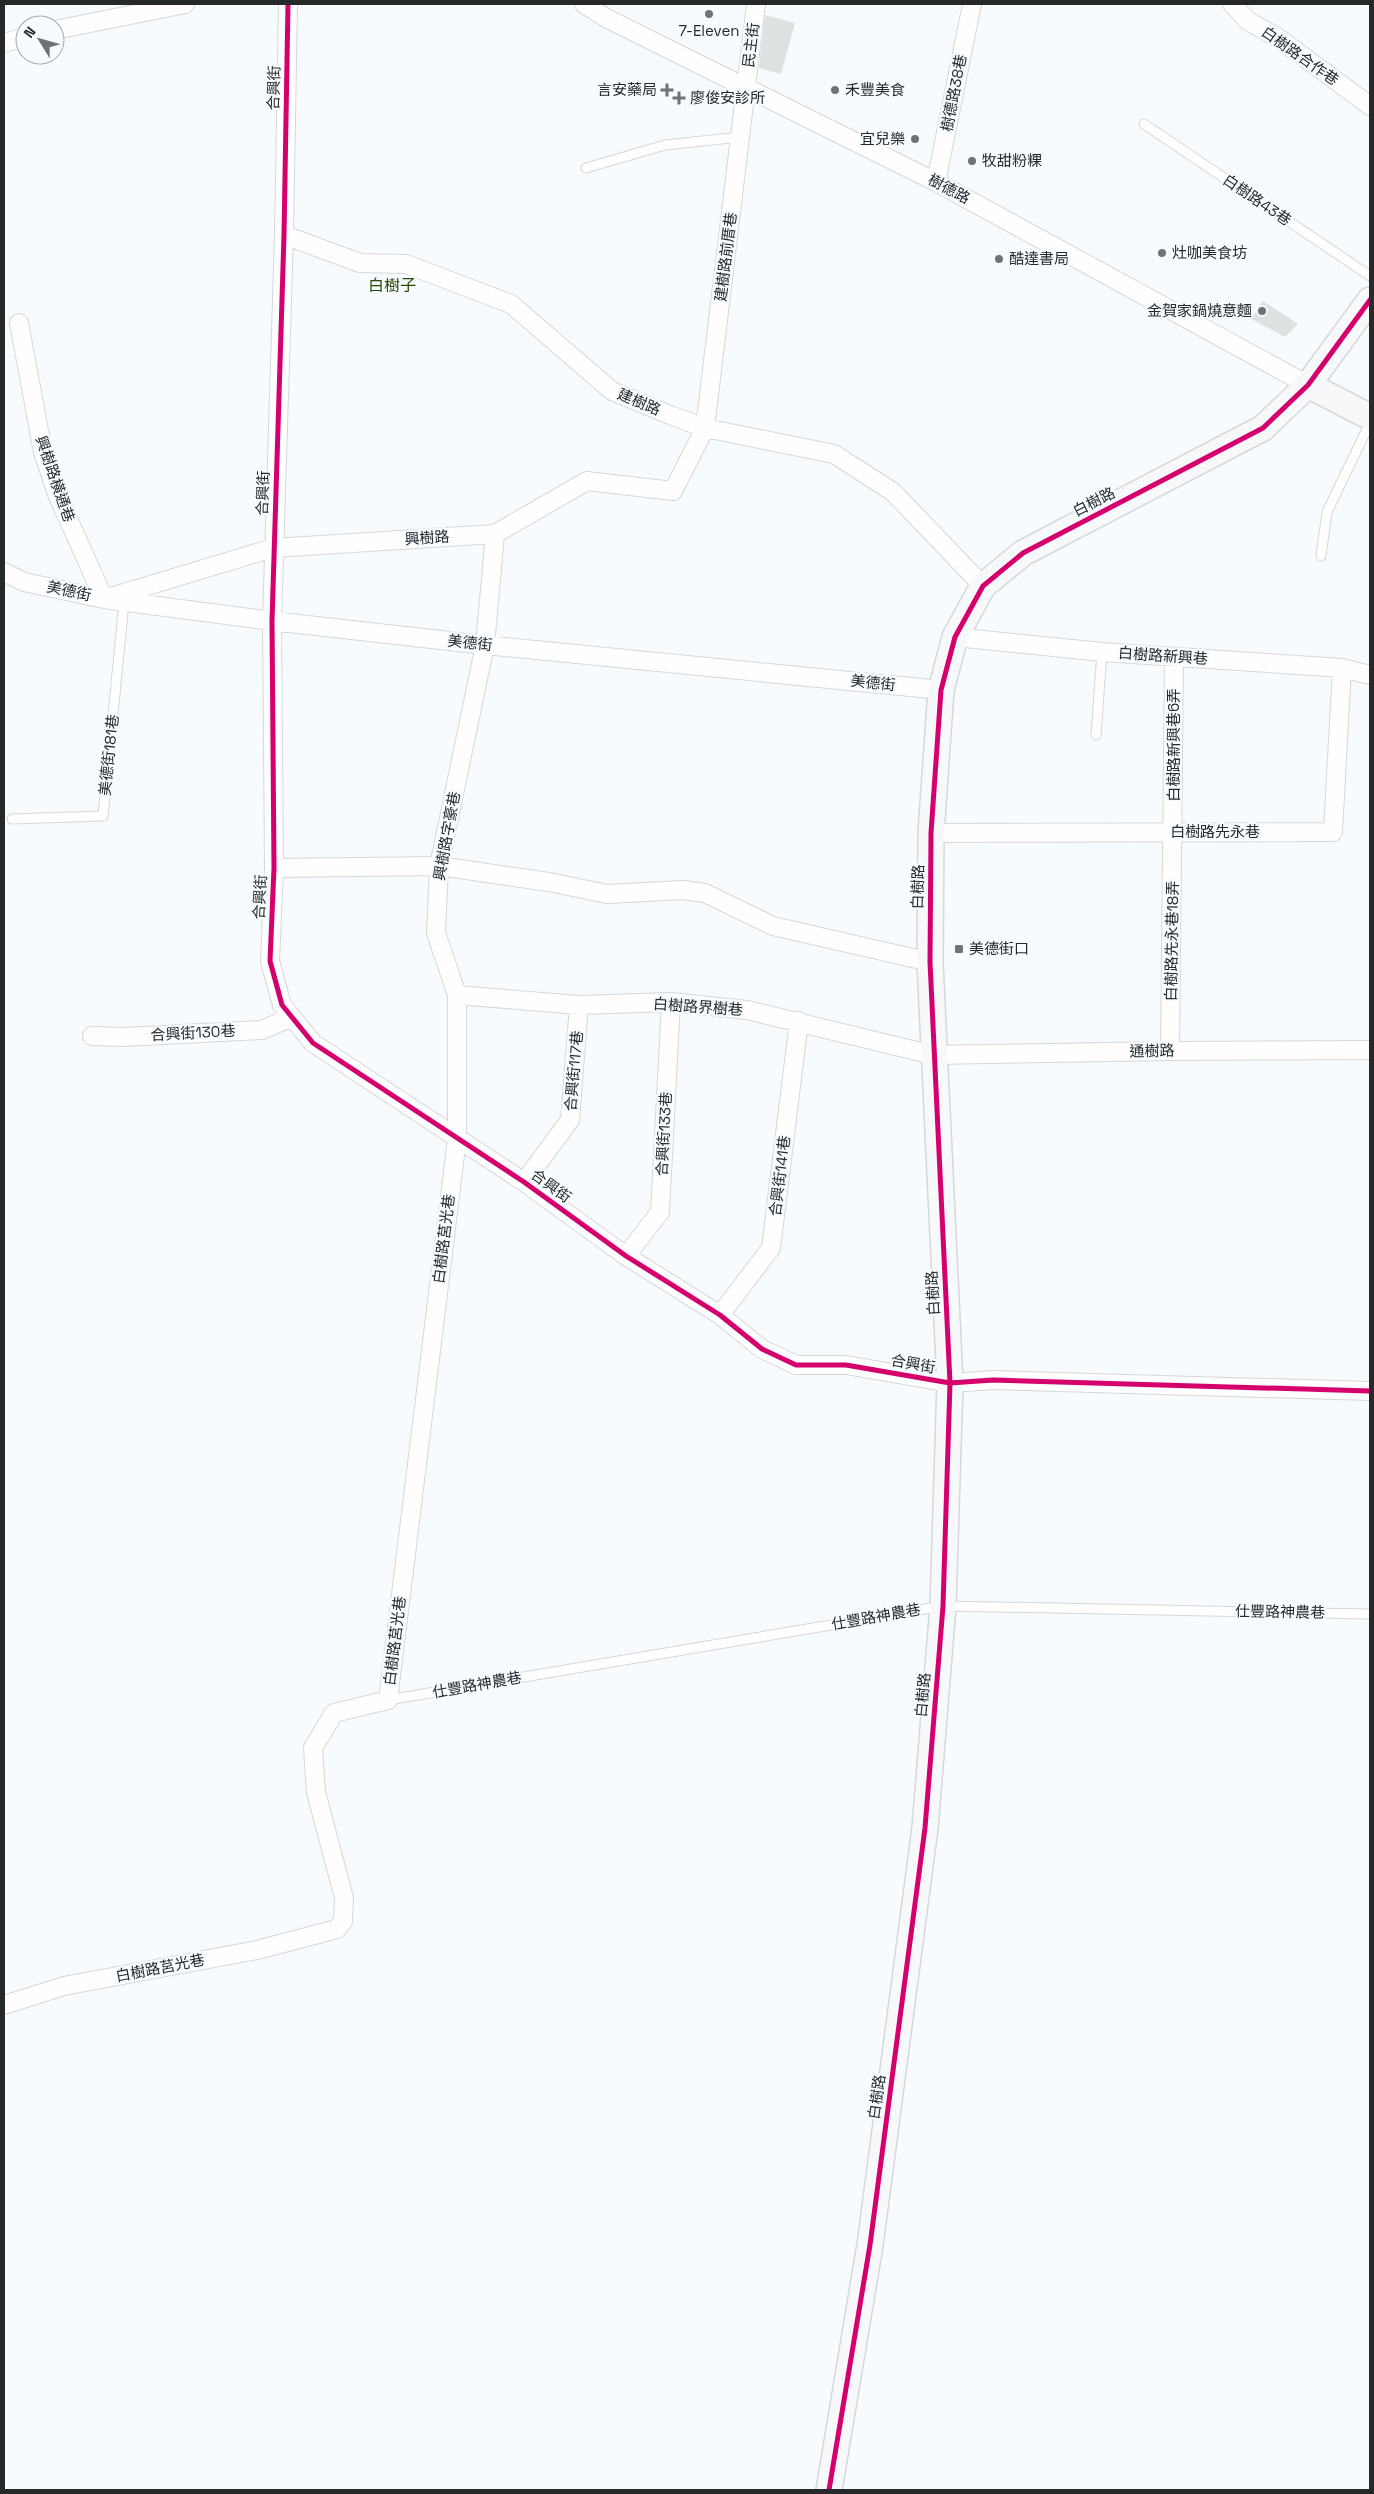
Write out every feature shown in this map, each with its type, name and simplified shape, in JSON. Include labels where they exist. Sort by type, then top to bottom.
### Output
[{"type":"street","points":[[65,28],[185,4]]},
{"type":"street","name":"合興街","points":[[288,4],[284,235],[272,620],[274,868],[270,961],[282,1005],[313,1043],[524,1182],[626,1256],[720,1314],[762,1349],[796,1365],[846,1365],[950,1383],[994,1380],[1370,1391]]},
{"type":"street","name":"樹德路","points":[[584,4],[606,18],[936,182],[1308,385]]},
{"type":"street","name":"民主街","points":[[746,86],[756,4]]},
{"type":"street","name":"樹德路38巷","points":[[936,182],[972,4]]},
{"type":"street","name":"白樹路合作巷","points":[[1232,4],[1248,20],[1277,37],[1370,106]]},
{"type":"street","name":"建樹路前厝巷","points":[[705,428],[746,86]]},
{"type":"street","name":"建樹路","points":[[284,235],[360,263],[406,264],[511,304],[612,391],[705,428],[834,454],[893,492],[983,586]]},
{"type":"street","name":"白樹路","points":[[829,2490],[870,2245],[925,1828],[943,1606],[950,1383],[933,1055],[930,962],[931,833],[941,690],[954,637],[983,586],[1023,553],[1263,428],[1308,385],[1370,300]]},
{"type":"street","name":"興樹路橫通巷","points":[[20,323],[43,452],[57,494],[104,599]]},
{"type":"street","points":[[1308,385],[1370,417]]},
{"type":"street","name":"興樹路","points":[[104,599],[273,548],[495,534],[587,481],[673,491],[705,428]]},
{"type":"street","name":"興樹路字豪巷","points":[[457,1139],[457,996],[436,933],[439,866],[485,645],[495,534]]},
{"type":"street","name":"美德街","points":[[4,572],[24,582],[124,602],[485,645],[941,690]]},
{"type":"street","points":[[4,588],[24,582]]},
{"type":"street","name":"白樹路新興巷","points":[[954,637],[1102,652],[1342,668],[1370,675]]},
{"type":"street","name":"白樹路新興巷6弄","points":[[1173,832],[1174,657]]},
{"type":"street","name":"白樹路先永巷","points":[[931,833],[1333,832],[1342,668]]},
{"type":"street","name":"白樹路先永巷18弄","points":[[1170,1050],[1173,832]]},
{"type":"street","points":[[274,868],[439,866],[549,882],[607,894],[683,890],[705,893],[773,926],[930,962]]},
{"type":"street","name":"白樹路界樹巷","points":[[457,996],[579,1005],[671,1002],[747,1010],[799,1021],[933,1055]]},
{"type":"street","name":"合興街133巷","points":[[626,1256],[660,1212],[671,1002]]},
{"type":"street","name":"合興街117巷","points":[[524,1182],[570,1120],[579,1005]]},
{"type":"street","name":"合興街130巷","points":[[92,1036],[123,1037],[262,1030],[292,1017]]},
{"type":"street","name":"合興街141巷","points":[[720,1314],[771,1248],[799,1021]]},
{"type":"street","name":"通樹路","points":[[933,1055],[1170,1050],[1370,1050]]},
{"type":"street","name":"白樹路莒光巷","points":[[4,2005],[64,1986],[257,1950],[337,1929],[343,1921],[344,1898],[316,1792],[313,1748],[334,1713],[388,1700],[457,1139]]},
{"type":"lane","name":"白樹路43巷","points":[[1144,124],[1370,276]]},
{"type":"lane","points":[[586,168],[665,145],[740,137]]},
{"type":"lane","points":[[1321,556],[1328,512],[1370,423]]},
{"type":"lane","name":"美德街181巷","points":[[12,819],[103,816],[124,602]]},
{"type":"lane","points":[[1096,734],[1102,652]]},
{"type":"lane","name":"仕豐路神農巷","points":[[388,1700],[943,1606],[1370,1614]]},
{"type":"building","points":[[765,15],[795,23],[781,74],[759,68]]},
{"type":"building","points":[[1263,301],[1298,324],[1285,337],[1251,319]]},
{"type":"cycle path","points":[[288,4],[284,235],[272,621],[274,868],[270,961],[282,1005],[313,1043],[524,1182],[626,1256],[720,1315],[762,1349],[796,1365],[846,1365],[950,1383],[993,1380],[1370,1391]]},
{"type":"cycle path","points":[[829,2490],[870,2245],[925,1828],[943,1606],[950,1383],[930,962],[931,833],[941,690],[955,637],[983,586],[1023,553],[1263,428],[1308,385],[1370,300]]},
{"type":"place","name":"7-Eleven","points":[[709,14]]},
{"type":"place","name":"言安藥局","points":[[667,90]]},
{"type":"place","name":"禾豐美食","points":[[835,90]]},
{"type":"place","name":"廖俊安診所","points":[[679,98]]},
{"type":"place","name":"宜兒樂","points":[[915,139]]},
{"type":"place","name":"牧甜粉粿","points":[[972,161]]},
{"type":"place","name":"灶咖美食坊","points":[[1162,253]]},
{"type":"place","name":"酷達書局","points":[[999,259]]},
{"type":"place","name":"金賀家鍋燒意麵","points":[[1262,311]]},
{"type":"place","name":"美德街口","points":[[959,949]]},
{"type":"district","name":"白樹子","points":[[392,285]]}]
